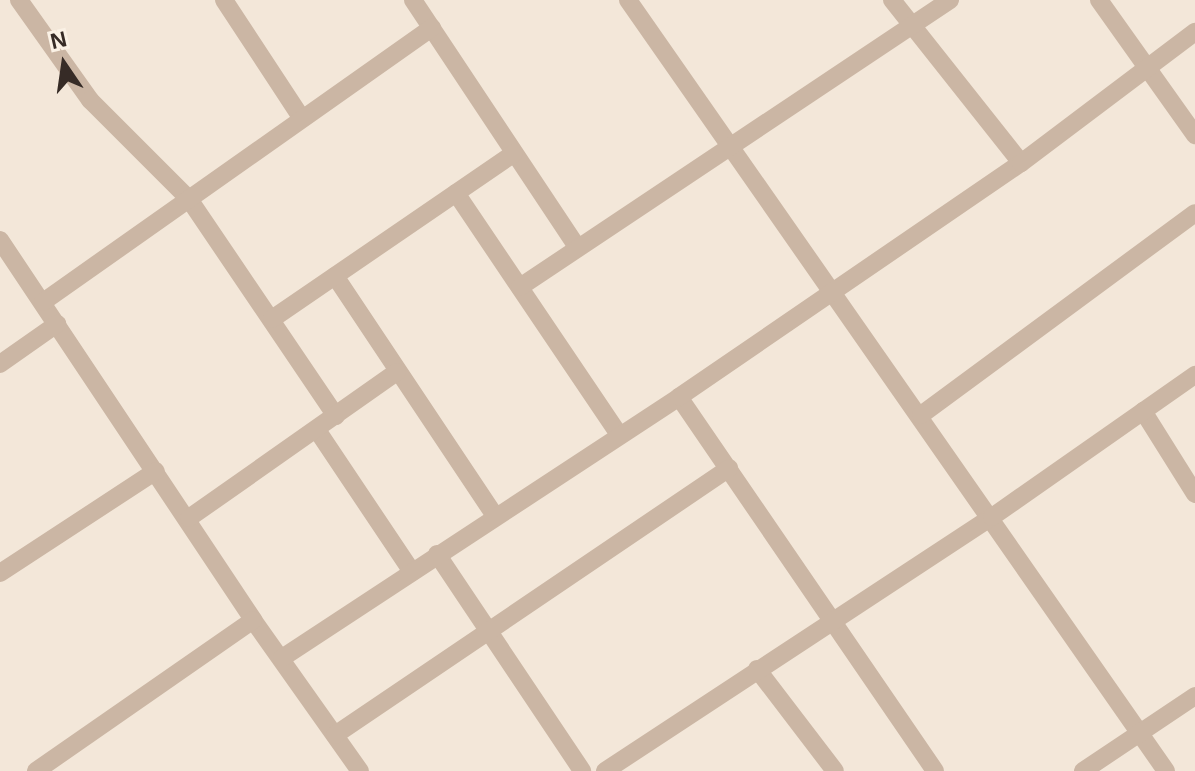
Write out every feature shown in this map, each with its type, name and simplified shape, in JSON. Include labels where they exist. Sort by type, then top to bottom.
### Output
[{"type":"street","points":[[19,0],[90,100],[189,199],[336,416]]},
{"type":"street","points":[[224,0],[301,117]]},
{"type":"street","points":[[413,0],[577,247]]},
{"type":"street","points":[[628,0],[830,293],[921,415],[1166,771]]},
{"type":"street","points":[[892,0],[1021,163]]},
{"type":"street","points":[[520,287],[950,0]]},
{"type":"street","points":[[1099,0],[1145,70],[1195,135]]},
{"type":"street","points":[[43,302],[301,117],[432,28]]},
{"type":"street","points":[[282,658],[679,397],[1021,163],[1195,32]]},
{"type":"street","points":[[272,319],[514,153]]},
{"type":"street","points":[[456,193],[619,435]]},
{"type":"street","points":[[921,415],[1195,213]]},
{"type":"street","points":[[0,240],[189,518],[253,620],[358,770]]},
{"type":"street","points":[[335,276],[495,516]]},
{"type":"street","points":[[0,364],[57,324]]},
{"type":"street","points":[[189,518],[397,372]]},
{"type":"street","points":[[605,771],[992,517],[1195,375]]},
{"type":"street","points":[[679,397],[934,771]]},
{"type":"street","points":[[1143,411],[1195,494]]},
{"type":"street","points":[[317,430],[412,572]]},
{"type":"street","points":[[335,735],[729,468]]},
{"type":"street","points":[[1,569],[156,471]]},
{"type":"street","points":[[437,554],[582,771]]},
{"type":"street","points":[[36,771],[253,620]]},
{"type":"street","points":[[757,669],[835,771]]},
{"type":"street","points":[[1083,771],[1195,696]]}]
